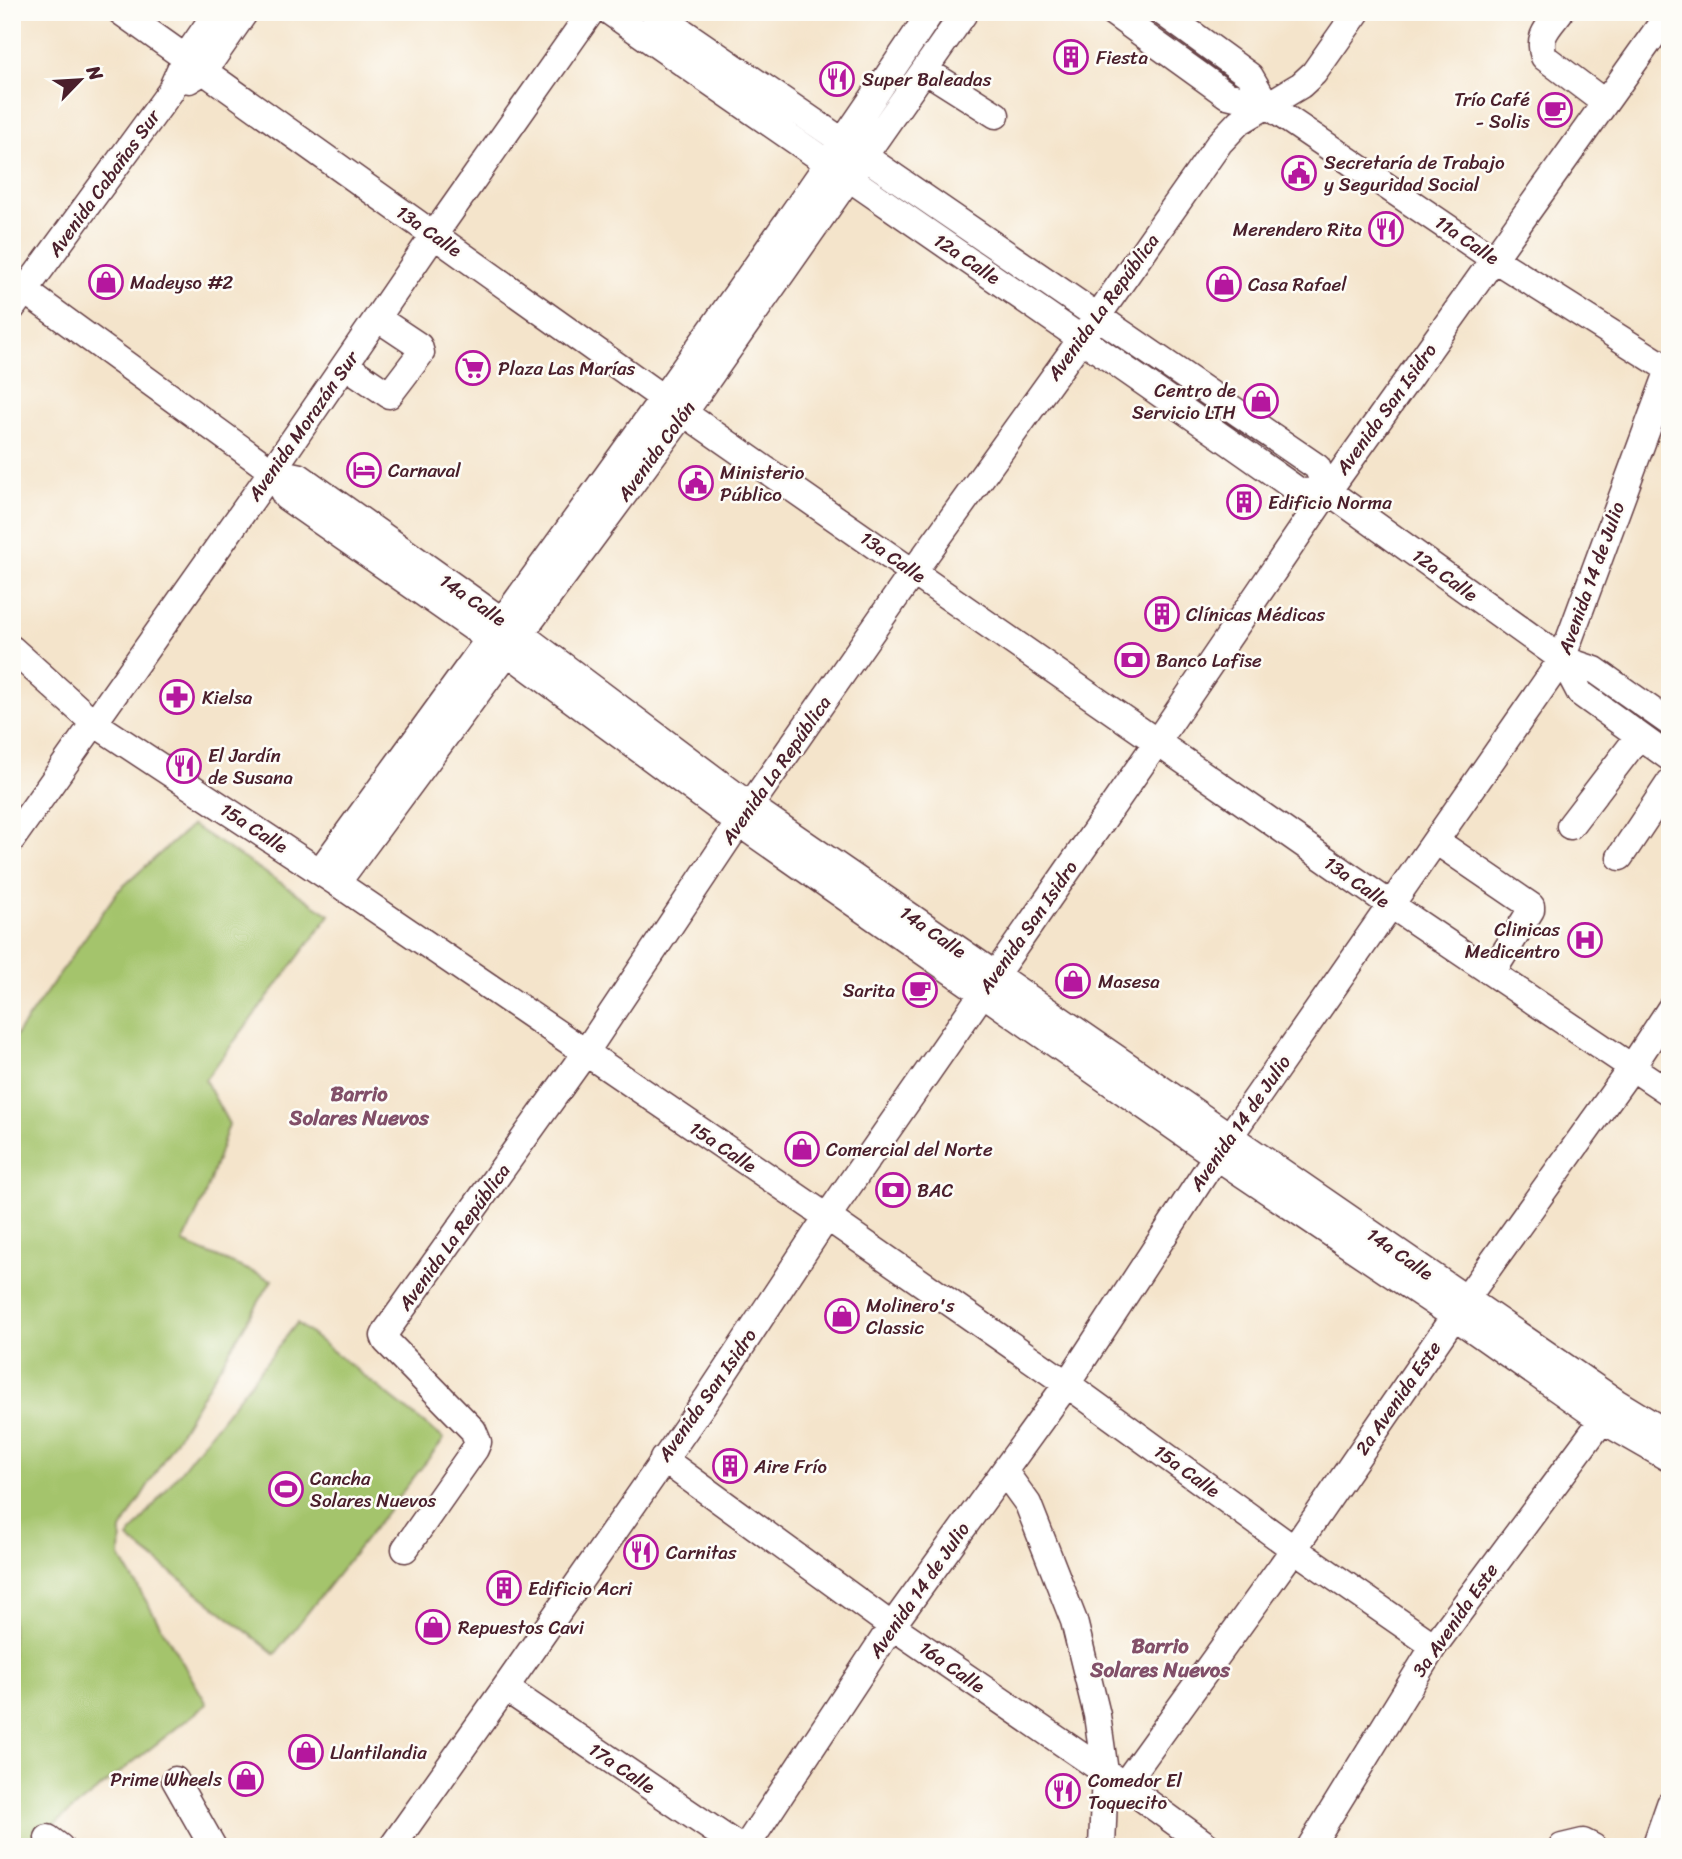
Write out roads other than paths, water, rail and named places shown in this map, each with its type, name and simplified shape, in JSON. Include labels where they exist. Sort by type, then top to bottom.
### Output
[{"type":"street","name":"13a Calle","points":[[121,12],[674,406],[1391,905],[1670,1093]]},
{"type":"street","name":"Avenida Cabañas Sur","points":[[195,64],[217,12]]},
{"type":"street","name":"Avenida Cabañas Sur","points":[[18,299],[170,92],[245,12]]},
{"type":"street","name":"Avenida Morazán Sur","points":[[12,839],[592,12]]},
{"type":"street","name":"12a Calle","points":[[610,12],[846,161],[1090,327],[1300,492],[1328,491],[1562,659],[1595,670],[1670,723]]},
{"type":"street","name":"12a Calle","points":[[654,12],[846,161]]},
{"type":"street","name":"Avenida Colón","points":[[328,877],[674,406],[846,161],[931,12]]},
{"type":"street","name":"Avenida Colón","points":[[846,161],[925,70],[965,12]]},
{"type":"street","points":[[1112,12],[1227,95],[1267,106]]},
{"type":"street","points":[[1162,12],[1250,76],[1267,106]]},
{"type":"street","name":"Avenida La República","points":[[405,1549],[478,1442],[473,1430],[384,1336],[585,1053],[744,814],[914,571],[1220,142],[1239,122],[1301,85],[1314,73],[1357,12]]},
{"type":"street","points":[[1560,12],[1546,30],[1541,45],[1545,57],[1605,103]]},
{"type":"street","name":"Avenida San Isidro","points":[[392,1847],[708,1397],[827,1217],[1328,491],[1661,21]]},
{"type":"street","points":[[925,70],[996,115]]},
{"type":"street","name":"11a Calle","points":[[1267,106],[1494,259],[1669,368]]},
{"type":"street","name":"14a Calle","points":[[18,299],[272,471],[300,477],[505,637],[744,814],[1609,1411]]},
{"type":"street","points":[[345,365],[389,395],[421,353],[419,346],[377,318]]},
{"type":"street","name":"Avenida 14 de Julio","points":[[746,1847],[892,1626],[1067,1384],[1223,1147],[1562,659],[1669,368]]},
{"type":"street","name":"15a Calle","points":[[12,649],[94,723],[328,877],[827,1217],[1067,1384],[1294,1549],[1434,1646]]},
{"type":"street","name":"12a Calle","points":[[1562,659],[1580,693],[1670,758]]},
{"type":"street","points":[[1570,826],[1639,736]]},
{"type":"street","points":[[1620,857],[1670,782]]},
{"type":"street","points":[[1436,841],[1531,905],[1531,910],[1492,973]]},
{"type":"street","name":"2a Avenida Este","points":[[1114,1779],[1294,1549],[1670,1009]]},
{"type":"street","points":[[1609,1411],[1670,1434]]},
{"type":"street","points":[[1609,1411],[1670,1460]]},
{"type":"street","name":"3a Avenida Este","points":[[1310,1847],[1434,1646],[1609,1411]]},
{"type":"street","name":"16a Calle","points":[[663,1459],[892,1626],[1209,1847]]},
{"type":"street","points":[[1004,1471],[1028,1504],[1073,1621],[1114,1779],[1102,1847]]},
{"type":"street","name":"17a Calle","points":[[505,1688],[739,1847]]},
{"type":"street","points":[[176,1780],[213,1847]]},
{"type":"street","points":[[1655,1847],[1670,1804]]},
{"type":"street","points":[[1562,1847],[1583,1842],[1593,1847]]},
{"type":"place","name":"Fiesta","points":[[1071,57]]},
{"type":"place","name":"Super Baleadas","points":[[837,79]]},
{"type":"place","name":"Trío Café - Solis","points":[[1555,110]]},
{"type":"place","name":"Secretaría de Trabajo y Seguridad Social","points":[[1299,173]]},
{"type":"place","name":"Merendero Rita","points":[[1386,229]]},
{"type":"place","name":"Madeyso #2","points":[[106,282]]},
{"type":"place","name":"Casa Rafael","points":[[1224,284]]},
{"type":"place","name":"Plaza Las Marías","points":[[473,368]]},
{"type":"place","name":"Centro de Servicio LTH","points":[[1261,401]]},
{"type":"place","name":"Carnaval","points":[[364,470]]},
{"type":"place","name":"Ministerio Público","points":[[696,483]]},
{"type":"place","name":"Edificio Norma","points":[[1244,502]]},
{"type":"place","name":"Clínicas Médicas","points":[[1162,614]]},
{"type":"place","name":"Banco Lafise","points":[[1132,660]]},
{"type":"place","name":"Kielsa","points":[[177,697]]},
{"type":"place","name":"El Jardín de Susana","points":[[184,766]]},
{"type":"place","name":"Clinicas Medicentro","points":[[1585,940]]},
{"type":"place","name":"Masesa","points":[[1073,981]]},
{"type":"place","name":"Sarita","points":[[920,990]]},
{"type":"place","name":"Comercial del Norte","points":[[802,1149]]},
{"type":"place","name":"BAC","points":[[893,1190]]},
{"type":"place","name":"Molinero's Classic","points":[[842,1316]]},
{"type":"place","name":"Aire Frío","points":[[730,1466]]},
{"type":"place","name":"Cancha Solares Nuevos","points":[[286,1489]]},
{"type":"place","name":"Carnitas","points":[[641,1552]]},
{"type":"place","name":"Edificio Acri","points":[[504,1588]]},
{"type":"place","name":"Repuestos Cavi","points":[[433,1627]]},
{"type":"place","name":"Llantilandia","points":[[306,1752]]},
{"type":"place","name":"Prime Wheels","points":[[246,1779]]},
{"type":"place","name":"Comedor El Toquecito","points":[[1063,1791]]},
{"type":"district","name":"Barrio Solares Nuevos","points":[[359,1106]]},
{"type":"district","name":"Barrio Solares Nuevos","points":[[1160,1658]]}]
